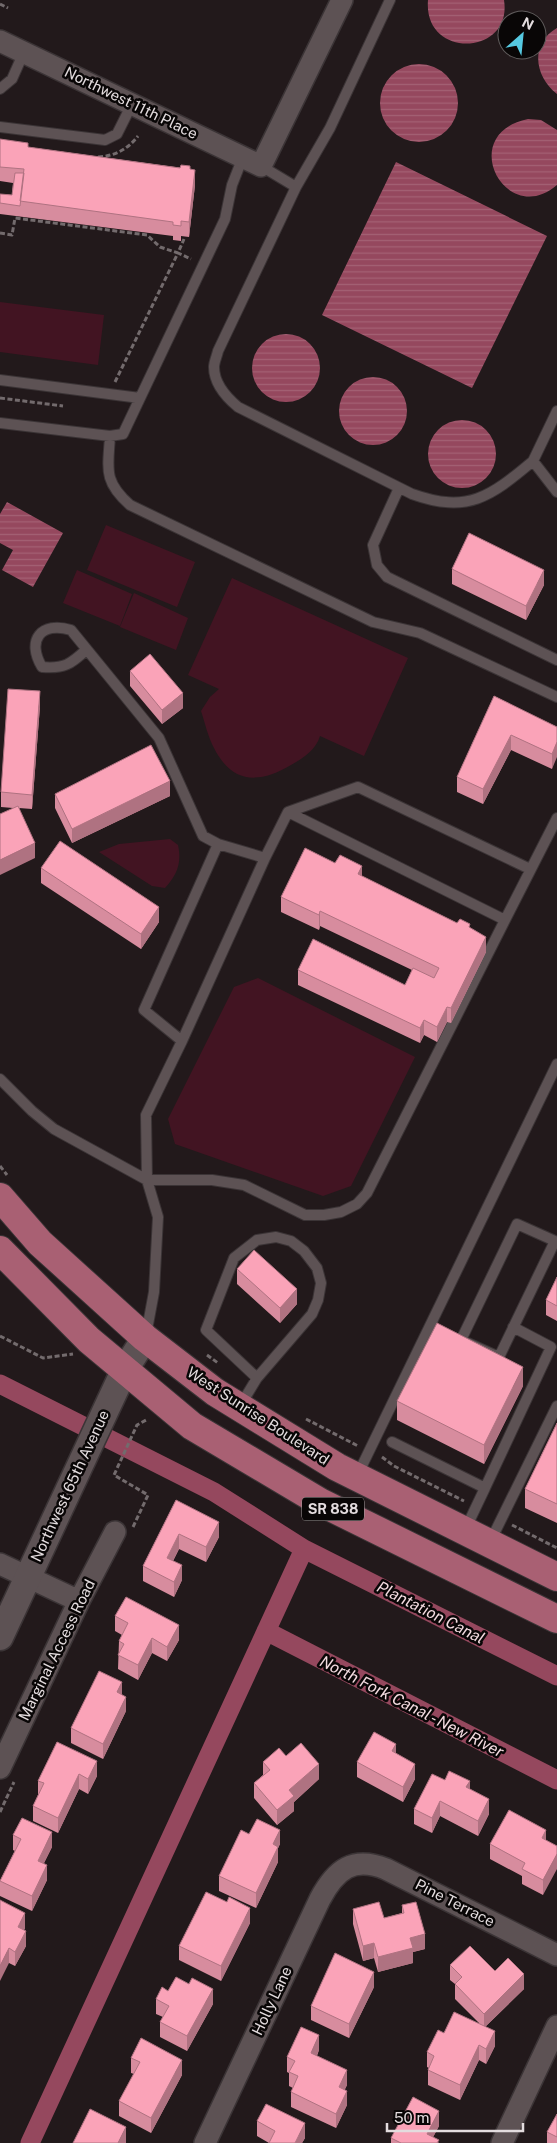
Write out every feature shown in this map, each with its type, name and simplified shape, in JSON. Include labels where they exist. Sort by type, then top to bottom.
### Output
[{"type":"highway","name":"West Sunrise Boulevard","points":[[0,1197],[40,1243],[145,1338],[214,1392],[356,1477],[557,1576]]},
{"type":"highway","name":"SR 838","points":[[0,1250],[89,1340],[192,1426],[320,1502],[557,1619]]},
{"type":"street","points":[[252,162],[342,0]]},
{"type":"street","name":"Northwest 11th Place","points":[[0,41],[252,162]]},
{"type":"street","name":"Northwest 65th Avenue","points":[[0,1637],[124,1371],[145,1338]]},
{"type":"street","name":"Marginal Access Road","points":[[0,1768],[78,1601],[115,1532]]},
{"type":"street","points":[[0,1564],[78,1601]]},
{"type":"street","name":"Pine Terrace","points":[[350,1866],[370,1863],[386,1869],[557,1955]]},
{"type":"street","name":"Holly Lane","points":[[205,2143],[324,1893],[338,1873],[350,1866]]},
{"type":"street","points":[[502,2143],[557,2026]]},
{"type":"lane","points":[[390,0],[330,128],[296,187],[218,352],[214,367],[218,383],[226,396],[238,407],[399,488],[433,501],[455,504],[484,498],[533,461],[557,411]]},
{"type":"lane","points":[[0,89],[12,79],[24,52]]},
{"type":"lane","points":[[0,127],[105,140],[118,134],[132,104]]},
{"type":"lane","points":[[0,423],[110,436],[123,434],[226,219],[232,185],[252,162],[296,187]]},
{"type":"lane","points":[[0,380],[140,398]]},
{"type":"lane","points":[[110,436],[108,462],[110,479],[116,492],[130,505],[373,622],[420,633],[557,697]]},
{"type":"lane","points":[[533,461],[557,492]]},
{"type":"lane","points":[[399,488],[373,544],[377,566],[387,577],[557,660]]},
{"type":"lane","points":[[86,650],[72,663],[56,668],[42,667],[35,654],[36,639],[46,629],[57,626],[71,630],[159,738],[203,836],[218,844],[265,858]]},
{"type":"lane","points":[[145,1338],[154,1292],[158,1217],[147,1180],[146,1115],[288,812],[358,787],[530,869]]},
{"type":"lane","points":[[288,812],[505,920]]},
{"type":"lane","points":[[0,1079],[32,1111],[54,1129],[147,1180],[212,1180],[244,1185],[305,1215],[324,1215],[341,1212],[356,1204],[367,1193],[557,818]]},
{"type":"lane","points":[[182,1041],[144,1010],[218,844]]},
{"type":"lane","points":[[356,1477],[557,1064]]},
{"type":"lane","points":[[517,1224],[555,1241],[513,1327],[499,1358],[461,1340],[517,1224]]},
{"type":"lane","points":[[239,1407],[257,1378],[312,1314],[318,1300],[321,1283],[317,1268],[304,1251],[291,1241],[276,1237],[257,1240],[234,1258],[206,1330],[257,1378]]},
{"type":"lane","points":[[464,1531],[550,1347],[513,1327]]},
{"type":"lane","points":[[490,1543],[557,1406]]},
{"type":"lane","points":[[392,1442],[485,1488]]},
{"type":"path","points":[[0,4],[8,8]]},
{"type":"path","points":[[0,233],[12,234],[15,218],[147,235],[160,247],[178,253],[203,266]]},
{"type":"path","points":[[106,381],[116,382],[184,239]]},
{"type":"path","points":[[0,398],[63,406]]},
{"type":"path","points":[[0,1336],[43,1358],[76,1354]]},
{"type":"path","points":[[115,1470],[137,1425],[154,1418]]},
{"type":"shaded area","points":[[428,0],[504,0],[503,10],[497,10],[497,29],[483,40],[468,44],[452,41],[439,33],[430,20]]},
{"type":"shaded area","points":[[557,28],[557,94],[544,79],[538,61],[547,60],[548,35]]},
{"type":"shaded area","points":[[419,64],[434,67],[451,81],[455,88],[458,103],[455,118],[441,135],[434,139],[419,142],[404,139],[387,125],[383,118],[380,103],[383,88],[397,71],[404,67]]},
{"type":"shaded area","points":[[528,119],[541,120],[557,130],[557,185],[538,195],[521,195],[506,187],[496,174],[492,158],[495,142],[506,128]]},
{"type":"shaded area","points":[[396,162],[547,236],[472,388],[322,315]]},
{"type":"shaded area","points":[[0,302],[104,315],[98,365],[0,352]]},
{"type":"shaded area","points":[[279,334],[293,334],[305,339],[315,349],[320,361],[320,375],[315,387],[305,397],[293,402],[279,402],[267,397],[257,387],[252,375],[252,361],[257,349],[267,339]]},
{"type":"shaded area","points":[[366,377],[380,377],[392,382],[402,392],[407,404],[407,418],[402,430],[392,440],[380,445],[366,445],[354,440],[344,430],[339,418],[339,404],[344,392],[354,382]]},
{"type":"shaded area","points":[[455,420],[469,420],[481,425],[491,435],[496,447],[496,461],[491,473],[481,483],[469,488],[455,488],[443,483],[433,473],[428,461],[428,447],[433,435],[443,425]]},
{"type":"shaded area","points":[[7,502],[63,533],[33,587],[2,570],[13,550],[0,543],[0,514]]},
{"type":"shaded area","points":[[106,525],[195,562],[177,607],[87,570]]},
{"type":"shaded area","points":[[77,570],[132,594],[120,626],[63,603]]},
{"type":"shaded area","points":[[232,578],[408,658],[364,756],[320,736],[312,749],[304,756],[291,765],[268,775],[247,777],[229,769],[221,760],[210,739],[201,711],[210,697],[219,689],[188,675]]},
{"type":"shaded area","points":[[134,593],[188,618],[176,650],[120,627]]},
{"type":"shaded area","points":[[170,839],[178,845],[179,863],[173,878],[165,888],[152,886],[99,852],[119,844]]},
{"type":"shaded area","points":[[258,978],[415,1057],[351,1186],[323,1196],[175,1144],[168,1119],[234,987]]},
{"type":"building","points":[[0,139],[28,143],[28,147],[180,168],[181,165],[190,166],[190,169],[195,170],[189,222],[181,221],[181,226],[173,225],[173,222],[20,201],[24,169],[0,167]]},
{"type":"building","points":[[15,173],[24,173],[20,206],[0,203],[0,194],[12,195]]},
{"type":"building","points":[[469,533],[544,570],[526,606],[452,569]]},
{"type":"building","points":[[150,654],[183,693],[162,710],[130,671]]},
{"type":"building","points":[[8,689],[40,691],[32,795],[1,792]]},
{"type":"building","points":[[494,696],[557,727],[557,742],[552,754],[511,735],[483,789],[457,777]]},
{"type":"building","points":[[151,745],[170,781],[72,829],[55,794]]},
{"type":"building","points":[[18,806],[35,843],[0,860],[0,814]]},
{"type":"building","points":[[60,841],[159,907],[141,934],[41,868]]},
{"type":"building","points":[[305,848],[335,863],[340,855],[362,866],[358,874],[457,923],[460,919],[470,924],[469,927],[486,937],[451,1008],[447,1007],[437,1027],[424,1020],[420,1028],[298,970],[313,939],[405,985],[413,968],[434,978],[439,968],[320,911],[319,915],[281,897]]},
{"type":"building","points":[[254,1250],[297,1289],[280,1308],[237,1269]]},
{"type":"building","points":[[557,1277],[557,1306],[546,1300]]},
{"type":"building","points":[[437,1323],[523,1367],[484,1445],[397,1401]]},
{"type":"building","points":[[557,1423],[557,1504],[525,1489]]},
{"type":"building","points":[[176,1500],[219,1522],[206,1547],[179,1534],[167,1558],[182,1565],[174,1582],[143,1566]]},
{"type":"building","points":[[126,1597],[179,1625],[167,1647],[152,1638],[138,1665],[118,1655],[124,1644],[119,1641],[128,1623],[115,1616]]},
{"type":"building","points":[[99,1671],[122,1682],[117,1692],[126,1697],[103,1744],[71,1728]]},
{"type":"building","points":[[374,1732],[396,1744],[392,1751],[415,1764],[403,1787],[357,1762]]},
{"type":"building","points":[[57,1742],[97,1761],[88,1779],[79,1774],[58,1818],[33,1806],[44,1783],[38,1781]]},
{"type":"building","points":[[301,1743],[319,1764],[289,1790],[294,1796],[277,1810],[254,1783],[270,1770],[263,1762],[279,1748],[286,1756]]},
{"type":"building","points":[[449,1771],[470,1781],[466,1787],[489,1799],[478,1821],[440,1801],[432,1818],[414,1809],[432,1774],[445,1780]]},
{"type":"building","points":[[509,1810],[546,1830],[542,1838],[557,1846],[557,1854],[543,1880],[522,1869],[525,1863],[490,1844]]},
{"type":"building","points":[[22,1818],[52,1832],[38,1861],[47,1865],[32,1896],[0,1881],[21,1839],[13,1835]]},
{"type":"building","points":[[257,1819],[280,1830],[273,1844],[278,1847],[256,1893],[219,1876],[241,1830],[249,1834]]},
{"type":"building","points":[[206,1892],[227,1902],[229,1897],[250,1908],[221,1966],[179,1946]]},
{"type":"building","points":[[0,1900],[25,1913],[18,1927],[26,1931],[15,1952],[9,1948],[0,1966]]},
{"type":"building","points":[[379,1902],[384,1918],[404,1913],[402,1905],[416,1902],[425,1934],[410,1938],[413,1948],[378,1957],[374,1943],[363,1946],[353,1909]]},
{"type":"building","points":[[470,1946],[495,1971],[508,1958],[524,1974],[484,2014],[455,1984],[462,1977],[450,1965]]},
{"type":"building","points":[[335,1953],[374,1972],[349,2024],[311,2006]]},
{"type":"building","points":[[176,1977],[189,1984],[192,1978],[213,1989],[187,2036],[160,2022],[169,2006],[156,1999],[162,1987],[168,1991]]},
{"type":"building","points":[[454,2012],[495,2031],[486,2049],[479,2045],[460,2085],[428,2070],[434,2056],[427,2052],[438,2030],[444,2033]]},
{"type":"building","points":[[301,2027],[319,2035],[311,2053],[347,2070],[339,2087],[347,2091],[336,2114],[291,2092],[298,2076],[289,2072],[295,2061],[287,2057]]},
{"type":"building","points":[[141,2038],[182,2060],[151,2118],[119,2101],[140,2062],[131,2058]]},
{"type":"building","points":[[413,2097],[439,2111],[427,2134],[439,2140],[437,2143],[401,2143],[391,2138]]},
{"type":"building","points":[[266,2104],[305,2123],[295,2143],[269,2143],[275,2131],[257,2121]]},
{"type":"building","points":[[90,2109],[126,2127],[118,2143],[73,2143]]},
{"type":"building","points":[[557,2114],[557,2137],[547,2132]]},
{"type":"waterway","name":"Plantation Canal","points":[[0,1384],[214,1492],[304,1549],[557,1676]]},
{"type":"waterway","points":[[30,2143],[304,1549]]},
{"type":"waterway","name":"North Fork Canal - New River","points":[[266,1631],[557,1780]]}]
